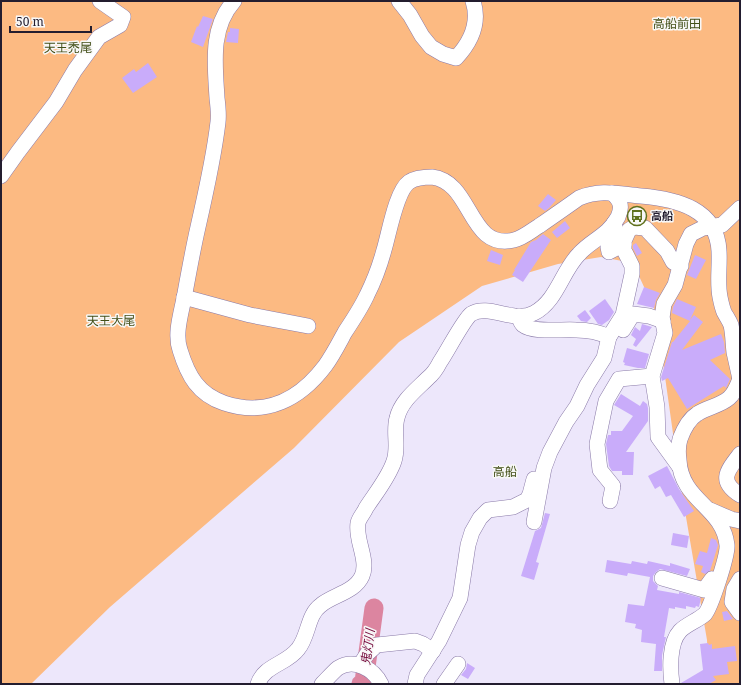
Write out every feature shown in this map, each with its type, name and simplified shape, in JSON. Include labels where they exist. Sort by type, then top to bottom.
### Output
[{"type":"street","points":[[1,176],[56,102],[75,70],[99,36],[120,25],[123,17],[100,1]]},
{"type":"street","points":[[234,1],[227,9],[220,24],[216,40],[214,54],[219,118],[209,181],[195,241],[178,330],[178,346],[190,375],[205,394],[216,400],[229,404],[254,408],[279,404],[301,392],[325,366],[369,293],[384,251],[399,196],[403,187],[418,178],[430,177],[447,182],[456,190],[483,233],[500,241],[516,240],[579,198],[588,194],[601,192],[623,198],[659,198],[682,204],[699,213],[714,227],[719,241],[720,253],[718,281],[720,296],[723,311],[731,325],[740,379],[735,390],[729,397],[696,414],[688,423],[680,439],[678,450],[679,467],[682,478],[690,492],[721,524],[727,546],[726,558],[706,612],[679,632],[674,641],[670,668],[672,684]]},
{"type":"street","points":[[399,1],[410,15],[430,47],[443,54],[456,58],[463,50],[474,30],[476,21],[473,1]]},
{"type":"street","points":[[258,684],[260,678],[267,671],[289,658],[298,650],[303,642],[313,613],[320,605],[352,587],[362,577],[364,566],[357,531],[359,520],[385,479],[394,461],[397,416],[402,406],[414,390],[430,377],[444,357],[463,324],[471,314],[481,311],[525,316],[535,313],[542,308],[551,298],[579,253],[603,236],[614,222],[618,216],[623,198]]},
{"type":"street","points":[[679,467],[658,438],[657,408],[652,376],[665,333],[663,320],[664,304],[676,284],[690,234],[703,228],[722,225],[737,217]]},
{"type":"street","points":[[614,222],[617,232],[615,240],[608,247],[609,252],[624,244]]},
{"type":"street","points":[[534,522],[544,468],[550,452],[566,422],[577,406],[587,385],[604,358],[609,337],[623,315],[631,283],[632,266],[624,250],[624,244],[629,230],[634,227],[645,228],[667,251],[673,262],[681,266]]},
{"type":"street","points":[[184,297],[250,315],[308,326]]},
{"type":"street","points":[[614,362],[619,337],[633,314],[663,320]]},
{"type":"street","points":[[519,316],[520,322],[524,326],[546,330],[576,330],[600,333],[609,337]]},
{"type":"street","points":[[610,501],[613,486],[600,470],[597,444],[606,401],[619,379],[652,376]]},
{"type":"street","points":[[415,684],[417,675],[433,651],[460,598],[468,545],[472,532],[480,518],[488,510],[513,507],[527,500],[540,460],[550,452]]},
{"type":"street","points":[[740,454],[728,470],[726,480],[730,489],[740,495]]},
{"type":"street","points":[[708,509],[731,519],[740,520]]},
{"type":"street","points":[[662,578],[704,590],[712,579],[718,582]]},
{"type":"street","points":[[740,579],[734,589],[732,602],[740,613]]},
{"type":"street","points":[[360,665],[367,654],[377,645],[415,641],[423,644],[433,651]]},
{"type":"street","points":[[322,684],[339,668],[349,664],[360,665],[370,670],[378,678],[381,684]]},
{"type":"street","points":[[444,684],[458,664]]},
{"type":"shaded area","points":[[1,1],[740,1],[740,684],[709,684],[707,640],[679,476],[656,313],[633,263],[601,257],[558,264],[482,286],[399,342],[294,448],[110,607],[31,684],[1,684]]},
{"type":"building","points":[[203,16],[213,19],[203,47],[191,42],[197,26],[198,27]]},
{"type":"building","points":[[230,28],[239,29],[238,43],[226,42]]},
{"type":"building","points":[[148,63],[157,77],[133,93],[122,78],[134,69],[136,72]]},
{"type":"building","points":[[548,194],[556,200],[545,211],[538,206]]},
{"type":"building","points":[[565,221],[570,228],[557,238],[552,232]]},
{"type":"building","points":[[543,234],[551,240],[523,282],[512,275],[514,270],[531,242]]},
{"type":"building","points":[[636,243],[642,253],[637,256],[633,248],[633,245]]},
{"type":"building","points":[[491,250],[503,255],[500,265],[487,261]]},
{"type":"building","points":[[695,255],[706,260],[696,279],[687,275]]},
{"type":"building","points":[[644,287],[660,293],[654,308],[637,304]]},
{"type":"building","points":[[605,299],[614,312],[609,320],[602,325],[598,324],[589,311]]},
{"type":"building","points":[[677,299],[696,307],[690,320],[694,315],[703,322],[682,350],[721,334],[724,342],[725,353],[710,360],[730,379],[726,388],[724,386],[687,409],[668,378],[662,381],[661,377],[672,342],[690,321],[672,313]]},
{"type":"building","points":[[585,310],[591,318],[587,322],[581,321],[577,316]]},
{"type":"building","points":[[642,324],[652,327],[636,347],[633,345],[636,339],[631,335],[635,327],[640,331]]},
{"type":"building","points":[[627,348],[649,354],[645,368],[624,365],[625,363],[623,362]]},
{"type":"building","points":[[621,394],[640,406],[643,401],[647,404],[648,408],[648,421],[626,452],[634,452],[633,475],[622,475],[622,471],[612,471],[609,466],[606,444],[608,435],[611,435],[611,431],[622,431],[633,416],[614,405]]},
{"type":"building","points":[[667,466],[679,489],[694,511],[684,517],[671,495],[666,497],[660,486],[655,489],[648,476]]},
{"type":"building","points":[[545,513],[550,514],[536,562],[539,563],[534,580],[521,576],[535,531],[541,528]]},
{"type":"building","points":[[673,533],[689,536],[687,548],[671,545]]},
{"type":"building","points":[[711,538],[716,540],[718,545],[710,571],[705,574],[701,572],[703,566],[695,564],[700,551],[707,553]]},
{"type":"building","points":[[607,560],[631,564],[632,561],[647,564],[648,561],[670,566],[670,563],[690,569],[687,576],[660,569],[653,576],[653,581],[658,586],[657,590],[679,594],[679,592],[701,598],[699,607],[696,606],[695,608],[686,606],[686,609],[675,607],[675,609],[669,608],[664,637],[666,637],[662,655],[662,671],[654,671],[656,644],[641,642],[642,630],[635,628],[636,624],[625,622],[628,604],[644,606],[650,577],[628,573],[627,576],[605,572]]},
{"type":"building","points":[[727,611],[733,619],[724,621],[722,612]]},
{"type":"building","points":[[708,643],[709,645],[712,644],[712,649],[735,646],[737,661],[727,662],[729,674],[713,676],[716,680],[709,684],[681,684],[703,670],[700,644]]},
{"type":"building","points":[[467,663],[475,668],[468,679],[461,675],[466,669]]},
{"type":"waterway","name":"鬼灯川","points":[[361,684],[364,682],[374,608]]},
{"type":"place","name":"高船","points":[[637,216]]},
{"type":"district","name":"高船前田","points":[[677,24]]},
{"type":"district","name":"天王禿尾","points":[[68,48]]},
{"type":"district","name":"天王大尾","points":[[111,321]]},
{"type":"district","name":"高船","points":[[505,472]]}]
